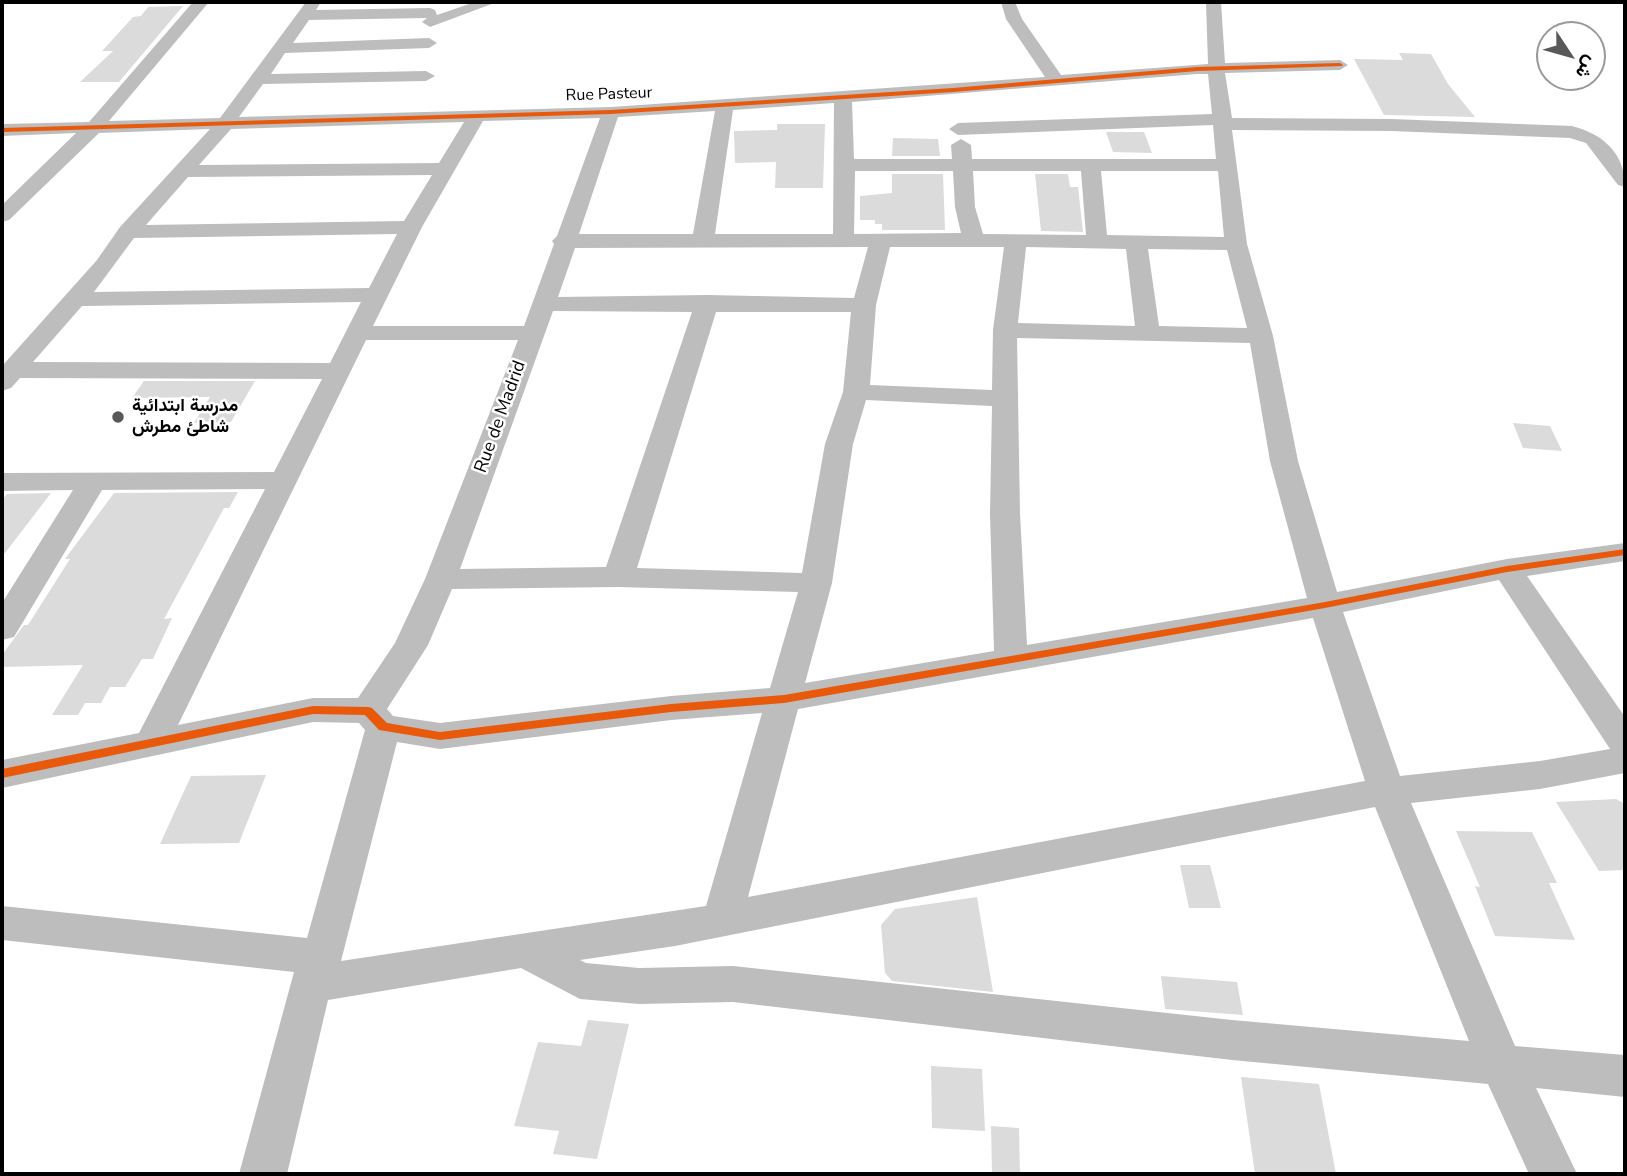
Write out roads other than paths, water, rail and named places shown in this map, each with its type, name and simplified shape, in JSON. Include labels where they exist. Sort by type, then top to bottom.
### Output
[{"type":"street","points":[[2,216],[95,126],[201,2]]},
{"type":"street","points":[[7,377],[105,265],[128,232],[225,124],[309,8],[430,12],[489,2]]},
{"type":"street","points":[[1008,2],[1014,19],[1056,81]]},
{"type":"street","points":[[1214,2],[1217,68],[1236,244],[1261,336],[1284,461],[1325,605],[1387,791],[1500,1062],[1553,1174]]},
{"type":"street","points":[[421,117],[430,12]]},
{"type":"street","points":[[278,48],[429,43]]},
{"type":"street","name":"Rue Pasteur","points":[[11,129],[611,112],[953,90],[1217,68],[1340,65]]},
{"type":"street","points":[[258,79],[426,76]]},
{"type":"street","points":[[953,90],[964,166],[965,207],[972,224],[972,240]]},
{"type":"street","points":[[843,97],[842,165],[846,208],[843,241]]},
{"type":"street","points":[[702,240],[726,105]]},
{"type":"street","name":"Rue de Madrid","points":[[263,1174],[316,971],[375,719],[442,579],[531,332],[544,304],[611,112]]},
{"type":"street","points":[[152,743],[411,227],[477,115]]},
{"type":"street","points":[[958,129],[1223,121],[1572,132],[1593,139],[1625,181]]},
{"type":"street","points":[[2,145],[11,129]]},
{"type":"street","points":[[842,165],[1229,165]]},
{"type":"street","points":[[1091,167],[1097,241]]},
{"type":"street","points":[[184,171],[444,169]]},
{"type":"street","points":[[128,232],[411,227]]},
{"type":"street","points":[[722,919],[816,583],[839,444],[856,392],[864,305],[881,240]]},
{"type":"street","points":[[564,242],[972,240],[1236,244]]},
{"type":"street","points":[[1011,661],[1005,514],[1005,330],[1012,288],[1015,241]]},
{"type":"street","points":[[1136,241],[1148,332]]},
{"type":"street","points":[[75,299],[379,295]]},
{"type":"street","points":[[544,304],[706,302],[864,305]]},
{"type":"street","points":[[618,577],[706,302]]},
{"type":"street","points":[[1005,330],[1261,336]]},
{"type":"street","points":[[357,333],[531,332]]},
{"type":"street","points":[[2,341],[37,340]]},
{"type":"street","points":[[7,377],[339,371]]},
{"type":"street","points":[[856,392],[1007,399]]},
{"type":"street","points":[[2,629],[94,480]]},
{"type":"street","points":[[2,482],[284,480]]},
{"type":"street","points":[[2,774],[313,710],[375,719],[440,736],[671,708],[784,699],[1325,605],[1507,569],[1625,552]]},
{"type":"street","points":[[1507,569],[1585,688],[1625,743]]},
{"type":"street","points":[[442,579],[618,577],[816,583]]},
{"type":"street","points":[[2,923],[316,971],[525,950],[722,919],[1387,791],[1540,775],[1625,760]]},
{"type":"street","points":[[525,950],[580,981],[639,986],[733,984],[1232,1041],[1500,1062],[1625,1076]]},
{"type":"place","name":"مدرسة ابتدائية شاطئ مطرش","points":[[118,417]]}]
